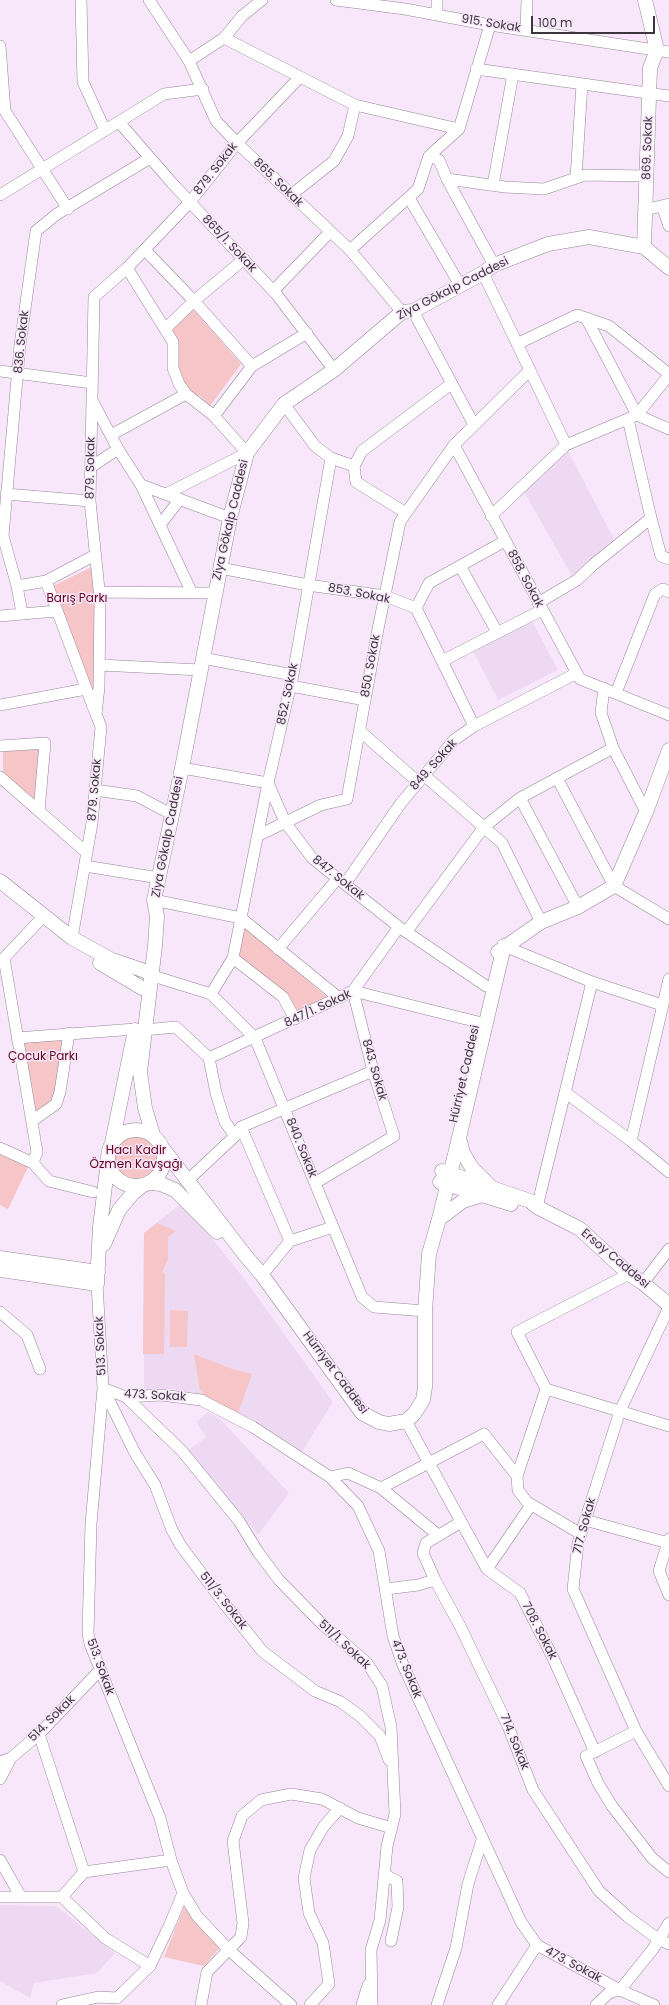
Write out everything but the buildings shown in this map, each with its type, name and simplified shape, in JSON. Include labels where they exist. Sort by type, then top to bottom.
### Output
[{"type":"main road","points":[[645,0],[663,51]]},
{"type":"main road","name":"869. Sokak","points":[[644,247],[650,68],[663,51]]},
{"type":"main road","name":"Ziya Gökalp Caddesi","points":[[139,1035],[156,916],[154,900],[158,878],[182,768],[230,518],[247,453],[284,404],[334,370],[408,312],[488,269],[548,244],[589,237],[644,247],[669,268]]},
{"type":"main road","points":[[614,886],[646,812],[669,750]]},
{"type":"main road","points":[[0,881],[72,938],[110,958],[147,973]]},
{"type":"main road","name":"Hürriyet Caddesi","points":[[245,1255],[262,1275],[362,1412],[370,1418],[389,1424],[406,1421],[419,1408],[423,1400],[425,1387],[426,1311],[429,1254],[439,1219],[445,1178],[478,1022],[494,955],[504,946],[541,922],[578,907],[614,886]]},
{"type":"main road","points":[[0,893],[39,921],[68,945],[145,990]]},
{"type":"main road","name":"Hürriyet Caddesi","points":[[429,1254],[425,1239],[459,1138],[504,946]]},
{"type":"main road","points":[[139,1035],[140,1072],[145,1108],[153,1135],[245,1255]]},
{"type":"main road","points":[[98,1278],[100,1227],[109,1152],[139,1035]]},
{"type":"main road","points":[[112,1143],[118,1136],[135,1130],[144,1131],[153,1135]]},
{"type":"main road","name":"Ersoy Caddesi","points":[[459,1138],[463,1153],[486,1191]]},
{"type":"main road","points":[[98,1278],[104,1244],[110,1227],[119,1210],[133,1193],[158,1177],[163,1169],[165,1160],[164,1150]]},
{"type":"main road","points":[[108,1161],[110,1170],[116,1178],[124,1184],[133,1187],[161,1184],[175,1190],[231,1246],[245,1255]]},
{"type":"main road","name":"Ersoy Caddesi","points":[[445,1178],[486,1191],[530,1201],[536,1207],[580,1229],[629,1274],[643,1283],[669,1306]]},
{"type":"main road","points":[[439,1219],[463,1201],[486,1191]]},
{"type":"main road","points":[[0,1258],[98,1278]]},
{"type":"main road","points":[[0,1270],[98,1278]]},
{"type":"street","points":[[81,0],[83,82],[105,130]]},
{"type":"street","name":"865. Sokak","points":[[149,0],[189,60],[216,121],[291,195],[350,250],[408,312],[474,425]]},
{"type":"street","points":[[189,60],[224,38],[242,16],[262,0]]},
{"type":"street","name":"915. Sokak","points":[[336,0],[405,5],[436,15],[490,25],[663,51]]},
{"type":"street","points":[[436,15],[437,0]]},
{"type":"street","points":[[526,30],[527,0]]},
{"type":"street","points":[[350,250],[418,189],[429,156],[459,128],[490,25]]},
{"type":"street","points":[[224,38],[355,105],[459,128]]},
{"type":"street","points":[[0,46],[5,111],[68,208]]},
{"type":"street","points":[[476,69],[669,96]]},
{"type":"street","points":[[493,185],[513,74]]},
{"type":"street","name":"879. Sokak","points":[[72,938],[87,853],[101,727],[96,714],[100,665],[99,592],[90,501],[94,297],[127,268],[190,202],[237,143],[300,77]]},
{"type":"street","points":[[576,178],[582,84]]},
{"type":"street","points":[[0,195],[164,94],[203,89]]},
{"type":"street","points":[[291,195],[334,161],[348,136],[355,105]]},
{"type":"street","name":"865/1. Sokak","points":[[119,122],[190,202],[273,291],[334,370]]},
{"type":"street","points":[[429,156],[439,160],[488,269],[517,344],[566,445]]},
{"type":"street","name":"836. Sokak","points":[[22,613],[17,586],[1,536],[20,345],[36,231],[57,214],[150,158]]},
{"type":"street","points":[[447,179],[493,185],[544,189],[585,175],[647,176]]},
{"type":"street","points":[[409,198],[460,285]]},
{"type":"street","points":[[645,210],[666,205],[669,226]]},
{"type":"street","points":[[273,291],[330,232]]},
{"type":"street","points":[[145,250],[194,301],[252,366]]},
{"type":"street","points":[[165,329],[194,301],[244,259]]},
{"type":"street","points":[[127,268],[173,342],[172,368],[186,394],[214,416],[247,453],[166,494]]},
{"type":"street","points":[[492,516],[566,445],[632,417],[669,375],[608,326],[577,315],[517,344]]},
{"type":"street","points":[[586,318],[632,417],[651,518],[661,556],[669,560]]},
{"type":"street","points":[[214,416],[252,366],[306,333]]},
{"type":"street","points":[[451,384],[362,451],[354,466],[356,482],[406,513],[454,445],[530,370]]},
{"type":"street","points":[[0,371],[92,383]]},
{"type":"street","points":[[111,436],[186,394]]},
{"type":"street","points":[[92,400],[118,449],[141,485],[192,593]]},
{"type":"street","points":[[284,404],[315,446],[331,458],[354,466]]},
{"type":"street","points":[[632,417],[669,429]]},
{"type":"street","name":"858. Sokak","points":[[454,445],[580,679],[616,693]]},
{"type":"street","points":[[91,467],[118,449]]},
{"type":"street","name":"852. Sokak","points":[[211,994],[233,958],[268,783],[291,686],[331,458]]},
{"type":"street","points":[[141,485],[230,518]]},
{"type":"street","points":[[6,494],[90,501]]},
{"type":"street","points":[[160,525],[180,500]]},
{"type":"street","name":"850. Sokak","points":[[258,836],[321,805],[347,799],[400,522],[406,513]]},
{"type":"street","points":[[442,660],[497,632],[540,607],[577,580],[594,564],[651,518]]},
{"type":"street","points":[[474,726],[416,608],[428,583],[505,541]]},
{"type":"street","points":[[17,586],[46,582],[95,555]]},
{"type":"street","points":[[460,566],[497,632]]},
{"type":"street","name":"853. Sokak","points":[[220,568],[308,585],[385,596],[416,608]]},
{"type":"street","points":[[46,582],[96,714]]},
{"type":"street","points":[[669,592],[663,589],[655,594],[616,693],[669,715]]},
{"type":"street","points":[[99,592],[215,593]]},
{"type":"street","points":[[0,616],[56,611]]},
{"type":"street","points":[[100,665],[201,664],[293,675]]},
{"type":"street","name":"849. Sokak","points":[[278,949],[341,881],[401,802],[454,740],[474,726],[577,673]]},
{"type":"street","points":[[291,686],[365,700]]},
{"type":"street","points":[[604,688],[601,713],[613,748],[646,812]]},
{"type":"street","points":[[0,706],[86,689]]},
{"type":"street","points":[[360,730],[484,827],[502,843],[541,922]]},
{"type":"street","points":[[0,746],[45,743],[39,811]]},
{"type":"street","points":[[353,991],[484,827],[520,798],[613,748]]},
{"type":"street","points":[[182,768],[268,783]]},
{"type":"street","points":[[0,777],[87,853]]},
{"type":"street","points":[[557,778],[614,886],[669,919]]},
{"type":"street","name":"847. Sokak","points":[[268,783],[285,822],[312,858],[403,929],[486,986]]},
{"type":"street","points":[[95,790],[137,796],[171,814]]},
{"type":"street","points":[[520,798],[578,907]]},
{"type":"street","points":[[85,866],[158,878]]},
{"type":"street","points":[[154,900],[241,918],[339,998]]},
{"type":"street","points":[[33,1163],[37,1152],[2,958],[39,921]]},
{"type":"street","points":[[504,946],[592,982],[662,1005]]},
{"type":"street","points":[[233,958],[283,996],[295,1019]]},
{"type":"street","name":"840. Sokak","points":[[147,973],[211,994],[255,1038],[362,1297],[374,1307],[426,1311]]},
{"type":"street","points":[[631,1140],[669,979]]},
{"type":"street","points":[[145,990],[166,980]]},
{"type":"street","points":[[536,1207],[566,1093],[592,982]]},
{"type":"street","name":"847/1. Sokak","points":[[209,1058],[255,1038],[353,991],[478,1022]]},
{"type":"street","name":"843. Sokak","points":[[315,1182],[394,1136],[373,1071],[353,991]]},
{"type":"street","points":[[17,1038],[69,1033],[139,1035],[176,1026],[209,1058],[216,1093],[225,1122],[238,1131],[290,1242]]},
{"type":"street","points":[[32,1121],[56,1104],[60,1092],[69,1033]]},
{"type":"street","points":[[187,1181],[238,1131],[284,1109],[373,1071]]},
{"type":"street","points":[[566,1093],[631,1140],[669,1172]]},
{"type":"street","points":[[0,1148],[33,1163],[49,1181],[93,1192]]},
{"type":"street","points":[[262,1275],[290,1242],[333,1227]]},
{"type":"street","points":[[643,1283],[669,1249]]},
{"type":"street","points":[[581,1534],[531,1505],[518,1490],[517,1476],[546,1389],[517,1332],[629,1274]]},
{"type":"street","name":"513. Sokak","points":[[98,1278],[103,1388],[91,1524],[88,1633],[100,1670],[160,1818],[171,1860],[183,1893],[197,1916],[229,1950],[291,2005]]},
{"type":"street","name":"717. Sokak","points":[[667,1779],[636,1731],[573,1589],[578,1544],[620,1411],[669,1306]]},
{"type":"street","points":[[0,1312],[28,1335],[40,1369]]},
{"type":"street","name":"473. Sokak","points":[[103,1388],[126,1397],[161,1395],[201,1400],[253,1427],[330,1477],[358,1506],[379,1551],[393,1636],[403,1665],[482,1840],[521,1922],[537,1945],[620,1990],[654,2005]]},
{"type":"street","name":"511/3. Sokak","points":[[103,1388],[135,1453],[155,1485],[172,1530],[181,1546],[223,1602],[262,1651],[315,1691],[341,1702],[360,1716],[380,1736],[393,1769]]},
{"type":"street","points":[[546,1389],[669,1426]]},
{"type":"street","name":"511/1. Sokak","points":[[126,1397],[182,1451],[239,1521],[258,1552],[279,1580],[321,1623],[367,1663],[382,1686],[391,1727],[395,1814],[387,1846],[380,1920],[370,1950],[372,2005]]},
{"type":"street","name":"708. Sokak","points":[[406,1421],[428,1464],[487,1569],[520,1593],[553,1658],[590,1754],[598,1783],[612,1806],[652,1858],[669,1872]]},
{"type":"street","points":[[380,1488],[484,1434],[517,1476]]},
{"type":"street","points":[[330,1477],[348,1473],[380,1488],[438,1535]]},
{"type":"street","points":[[487,1569],[531,1505]]},
{"type":"street","points":[[586,1520],[668,1541],[659,1571],[669,1596]]},
{"type":"street","name":"714. Sokak","points":[[461,1522],[426,1543],[423,1553],[508,1726],[533,1790],[599,1891],[628,1917],[658,1939],[669,1944]]},
{"type":"street","points":[[386,1589],[418,1585],[435,1580]]},
{"type":"street","name":"514. Sokak","points":[[0,1762],[12,1758],[39,1734],[100,1670]]},
{"type":"street","points":[[590,1754],[636,1731]]},
{"type":"street","points":[[39,1734],[84,1872]]},
{"type":"street","points":[[0,1779],[12,1758]]},
{"type":"street","points":[[201,2005],[207,1972],[241,1937],[243,1923],[233,1841],[242,1816],[261,1800],[291,1794],[322,1799],[358,1818],[392,1828]]},
{"type":"street","points":[[310,2005],[329,1984],[323,1943],[309,1913],[304,1878],[310,1850],[324,1826],[340,1808]]},
{"type":"street","points":[[437,2005],[456,1948],[468,1884],[482,1840]]},
{"type":"street","points":[[0,1860],[21,1896]]},
{"type":"street","points":[[62,1897],[84,1872],[171,1860]]},
{"type":"street","points":[[384,1875],[397,1881],[398,1907],[391,1941]]},
{"type":"street","points":[[62,2005],[98,1997],[118,2001],[150,1966],[183,1893]]},
{"type":"street","points":[[0,1897],[62,1897],[105,1938],[150,1966]]},
{"type":"street","points":[[596,2005],[610,1992],[620,1990],[669,1923]]},
{"type":"street","points":[[498,2005],[537,1945]]},
{"type":"street","points":[[362,2005],[370,1977]]},
{"type":"shaded area","points":[[568,451],[614,539],[572,576],[523,490]]},
{"type":"shaded area","points":[[532,621],[558,670],[498,700],[473,651]]},
{"type":"shaded area","points":[[183,1202],[246,1281],[333,1402],[300,1455],[207,1398],[174,1389],[144,1390],[144,1233]]},
{"type":"shaded area","points":[[208,1412],[221,1420],[289,1493],[258,1535],[189,1450],[206,1437],[196,1422]]},
{"type":"shaded area","points":[[0,1905],[56,1906],[115,1953],[97,1973],[34,1983],[30,1998],[0,1981]]},
{"type":"green space","points":[[193,309],[241,364],[210,406],[200,396],[187,392],[181,382],[171,331]]},
{"type":"green space","name":"Barış Parkı","points":[[92,567],[97,591],[94,703],[53,586]]},
{"type":"green space","points":[[41,749],[35,801],[3,776],[3,751]]},
{"type":"green space","points":[[243,925],[330,1000],[295,1016],[236,956]]},
{"type":"green space","name":"Çocuk Parkı","points":[[69,1033],[60,1092],[32,1121],[17,1038]]},
{"type":"green space","name":"Hacı Kadir Özmen Kavşağı","points":[[136,1130],[147,1132],[156,1138],[162,1147],[164,1158],[162,1169],[156,1178],[147,1184],[136,1186],[125,1184],[116,1178],[110,1169],[108,1158],[110,1147],[116,1138],[125,1132]]},
{"type":"green space","points":[[0,1154],[28,1167],[8,1209],[0,1205]]},
{"type":"green space","points":[[157,1223],[176,1231],[168,1237],[168,1259],[162,1272],[165,1273],[164,1354],[143,1354],[144,1233]]},
{"type":"green space","points":[[170,1310],[188,1311],[187,1347],[170,1347]]},
{"type":"green space","points":[[194,1354],[235,1370],[252,1374],[238,1413],[207,1398],[200,1390]]},
{"type":"green space","points":[[184,1907],[221,1946],[204,1966],[164,1957]]}]
